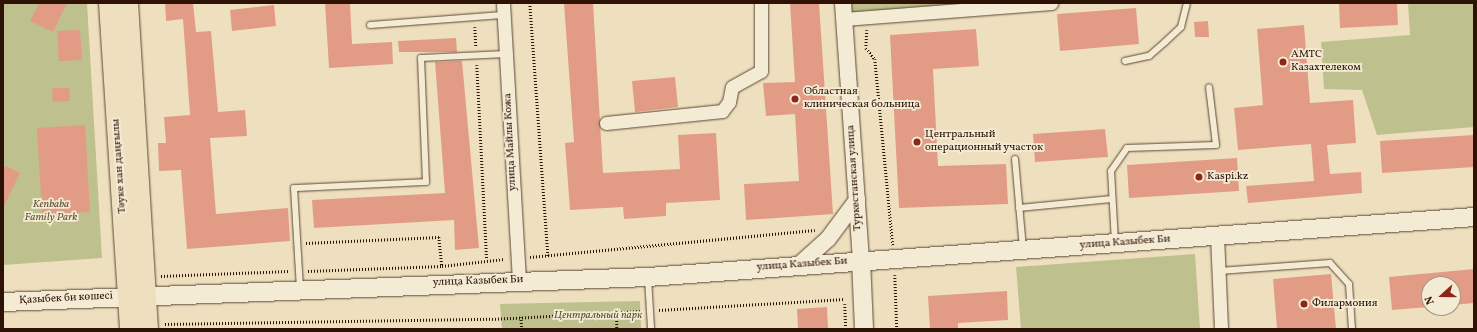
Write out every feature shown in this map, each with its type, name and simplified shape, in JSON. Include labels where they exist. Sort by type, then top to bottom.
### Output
[{"type":"main road","name":"Тәуке хан даңғылы","points":[[109,3],[137,295],[155,327]]},
{"type":"main road","name":"Тәуке хан даңғылы","points":[[128,3],[137,295],[130,329]]},
{"type":"main road","name":"улица Казыбек Би","points":[[137,295],[519,280],[648,277],[861,260],[1023,250],[1474,217]]},
{"type":"main road","name":"Туркестанская улица","points":[[861,260],[864,329]]},
{"type":"main road","name":"Қазыбек би көшесі","points":[[3,302],[137,295]]},
{"type":"street","points":[[606,123],[722,111],[729,102],[732,87],[761,71],[761,3]]},
{"type":"street","points":[[843,11],[867,17],[1051,3]]},
{"type":"street","name":"улица Майлы Кожа","points":[[503,9],[519,280]]},
{"type":"street","name":"Туркестанская улица","points":[[843,11],[861,260]]},
{"type":"street","points":[[799,265],[828,239],[857,200]]},
{"type":"street","points":[[1217,236],[1221,329]]},
{"type":"lane","points":[[1125,61],[1149,56],[1165,42],[1180,27],[1187,3]]},
{"type":"lane","points":[[370,25],[474,17],[503,9]]},
{"type":"lane","points":[[300,289],[294,188],[426,182],[420,58],[506,54]]},
{"type":"lane","points":[[1115,243],[1110,171],[1127,148],[1216,145],[1209,87]]},
{"type":"lane","points":[[1015,159],[1023,250]]},
{"type":"lane","points":[[1020,208],[1112,199]]},
{"type":"lane","points":[[1218,271],[1330,263],[1349,284],[1352,329]]},
{"type":"lane","points":[[648,277],[651,329]]},
{"type":"path","points":[[530,3],[548,256]]},
{"type":"path","points":[[474,17],[487,260]]},
{"type":"path","points":[[867,17],[866,48],[875,59],[894,247]]},
{"type":"path","points":[[161,277],[442,266],[487,260],[548,256],[816,230],[820,233]]},
{"type":"path","points":[[298,243],[439,237],[442,266]]},
{"type":"path","points":[[894,275],[897,329]]},
{"type":"path","points":[[155,327],[521,317],[650,311],[845,296],[846,329]]},
{"type":"path","points":[[617,312],[617,329]]},
{"type":"path","points":[[521,317],[522,329]]},
{"type":"green space","name":"Kenbaba Family Park","points":[[3,3],[87,3],[102,258],[3,265]]},
{"type":"green space","points":[[852,3],[1001,3],[852,13]]},
{"type":"green space","points":[[1408,3],[1474,3],[1474,127],[1377,135],[1362,90],[1324,89],[1321,42],[1410,35]]},
{"type":"green space","points":[[1195,254],[1200,329],[1021,329],[1016,267]]},
{"type":"green space","name":"Центральный парк","points":[[640,301],[641,329],[502,329],[500,304]]},
{"type":"building","points":[[39,3],[67,3],[53,32],[30,21]]},
{"type":"building","points":[[165,3],[193,3],[196,32],[211,31],[218,112],[245,110],[247,136],[210,138],[216,214],[288,208],[290,241],[187,249],[181,170],[159,171],[158,143],[166,143],[164,117],[190,115],[183,19],[166,21]]},
{"type":"building","points":[[325,3],[350,3],[352,44],[392,42],[393,64],[329,68]]},
{"type":"building","points":[[564,3],[593,3],[603,173],[680,169],[678,135],[716,133],[720,200],[666,203],[666,216],[624,219],[623,207],[570,210],[565,143],[574,142]]},
{"type":"building","points":[[790,3],[819,3],[833,214],[746,220],[744,184],[799,181],[795,114],[766,116],[763,83],[795,82]]},
{"type":"building","points":[[1339,3],[1397,3],[1398,25],[1340,28]]},
{"type":"building","points":[[274,5],[276,26],[232,31],[230,10]]},
{"type":"building","points":[[1136,8],[1139,44],[1060,51],[1057,14]]},
{"type":"building","points":[[1208,21],[1209,37],[1195,37],[1194,22]]},
{"type":"building","name":"АМТС Казахтелеком","points":[[1304,25],[1310,103],[1353,100],[1356,143],[1327,145],[1330,174],[1361,172],[1362,193],[1248,203],[1246,186],[1314,181],[1311,144],[1238,150],[1234,108],[1263,105],[1257,29]]},
{"type":"building","points":[[976,29],[979,66],[933,69],[938,166],[1006,164],[1008,204],[899,208],[890,35]]},
{"type":"building","points":[[80,30],[82,60],[59,61],[57,31]]},
{"type":"building","points":[[456,38],[457,52],[399,52],[398,41]]},
{"type":"building","points":[[462,61],[479,248],[455,250],[454,220],[314,228],[312,200],[445,193],[435,62]]},
{"type":"building","points":[[675,77],[678,107],[635,112],[632,81]]},
{"type":"building","points":[[52,88],[69,88],[70,101],[53,102]]},
{"type":"building","points":[[85,125],[90,212],[42,214],[37,128]]},
{"type":"building","points":[[1105,129],[1108,157],[1035,162],[1033,134]]},
{"type":"building","points":[[1474,135],[1474,167],[1382,173],[1380,141]]},
{"type":"building","points":[[1237,158],[1239,191],[1129,198],[1127,165]]},
{"type":"building","points":[[3,165],[20,173],[3,208]]},
{"type":"building","points":[[1474,269],[1474,303],[1461,304],[1461,276],[1421,276],[1421,308],[1392,310],[1389,277]]},
{"type":"building","name":"Филармония","points":[[1331,274],[1336,329],[1277,329],[1273,279]]},
{"type":"building","points":[[1007,291],[1008,320],[958,323],[958,329],[930,329],[928,296]]},
{"type":"building","points":[[827,307],[828,329],[798,329],[797,309]]},
{"type":"place","name":"АМТС Казахтелеком","points":[[1283,62]]},
{"type":"place","name":"Областная клиническая больница","points":[[795,99]]},
{"type":"place","name":"Центральный операционный участок","points":[[917,142]]},
{"type":"place","name":"Kaspi.kz","points":[[1199,177]]},
{"type":"place","name":"Филармония","points":[[1304,304]]}]
